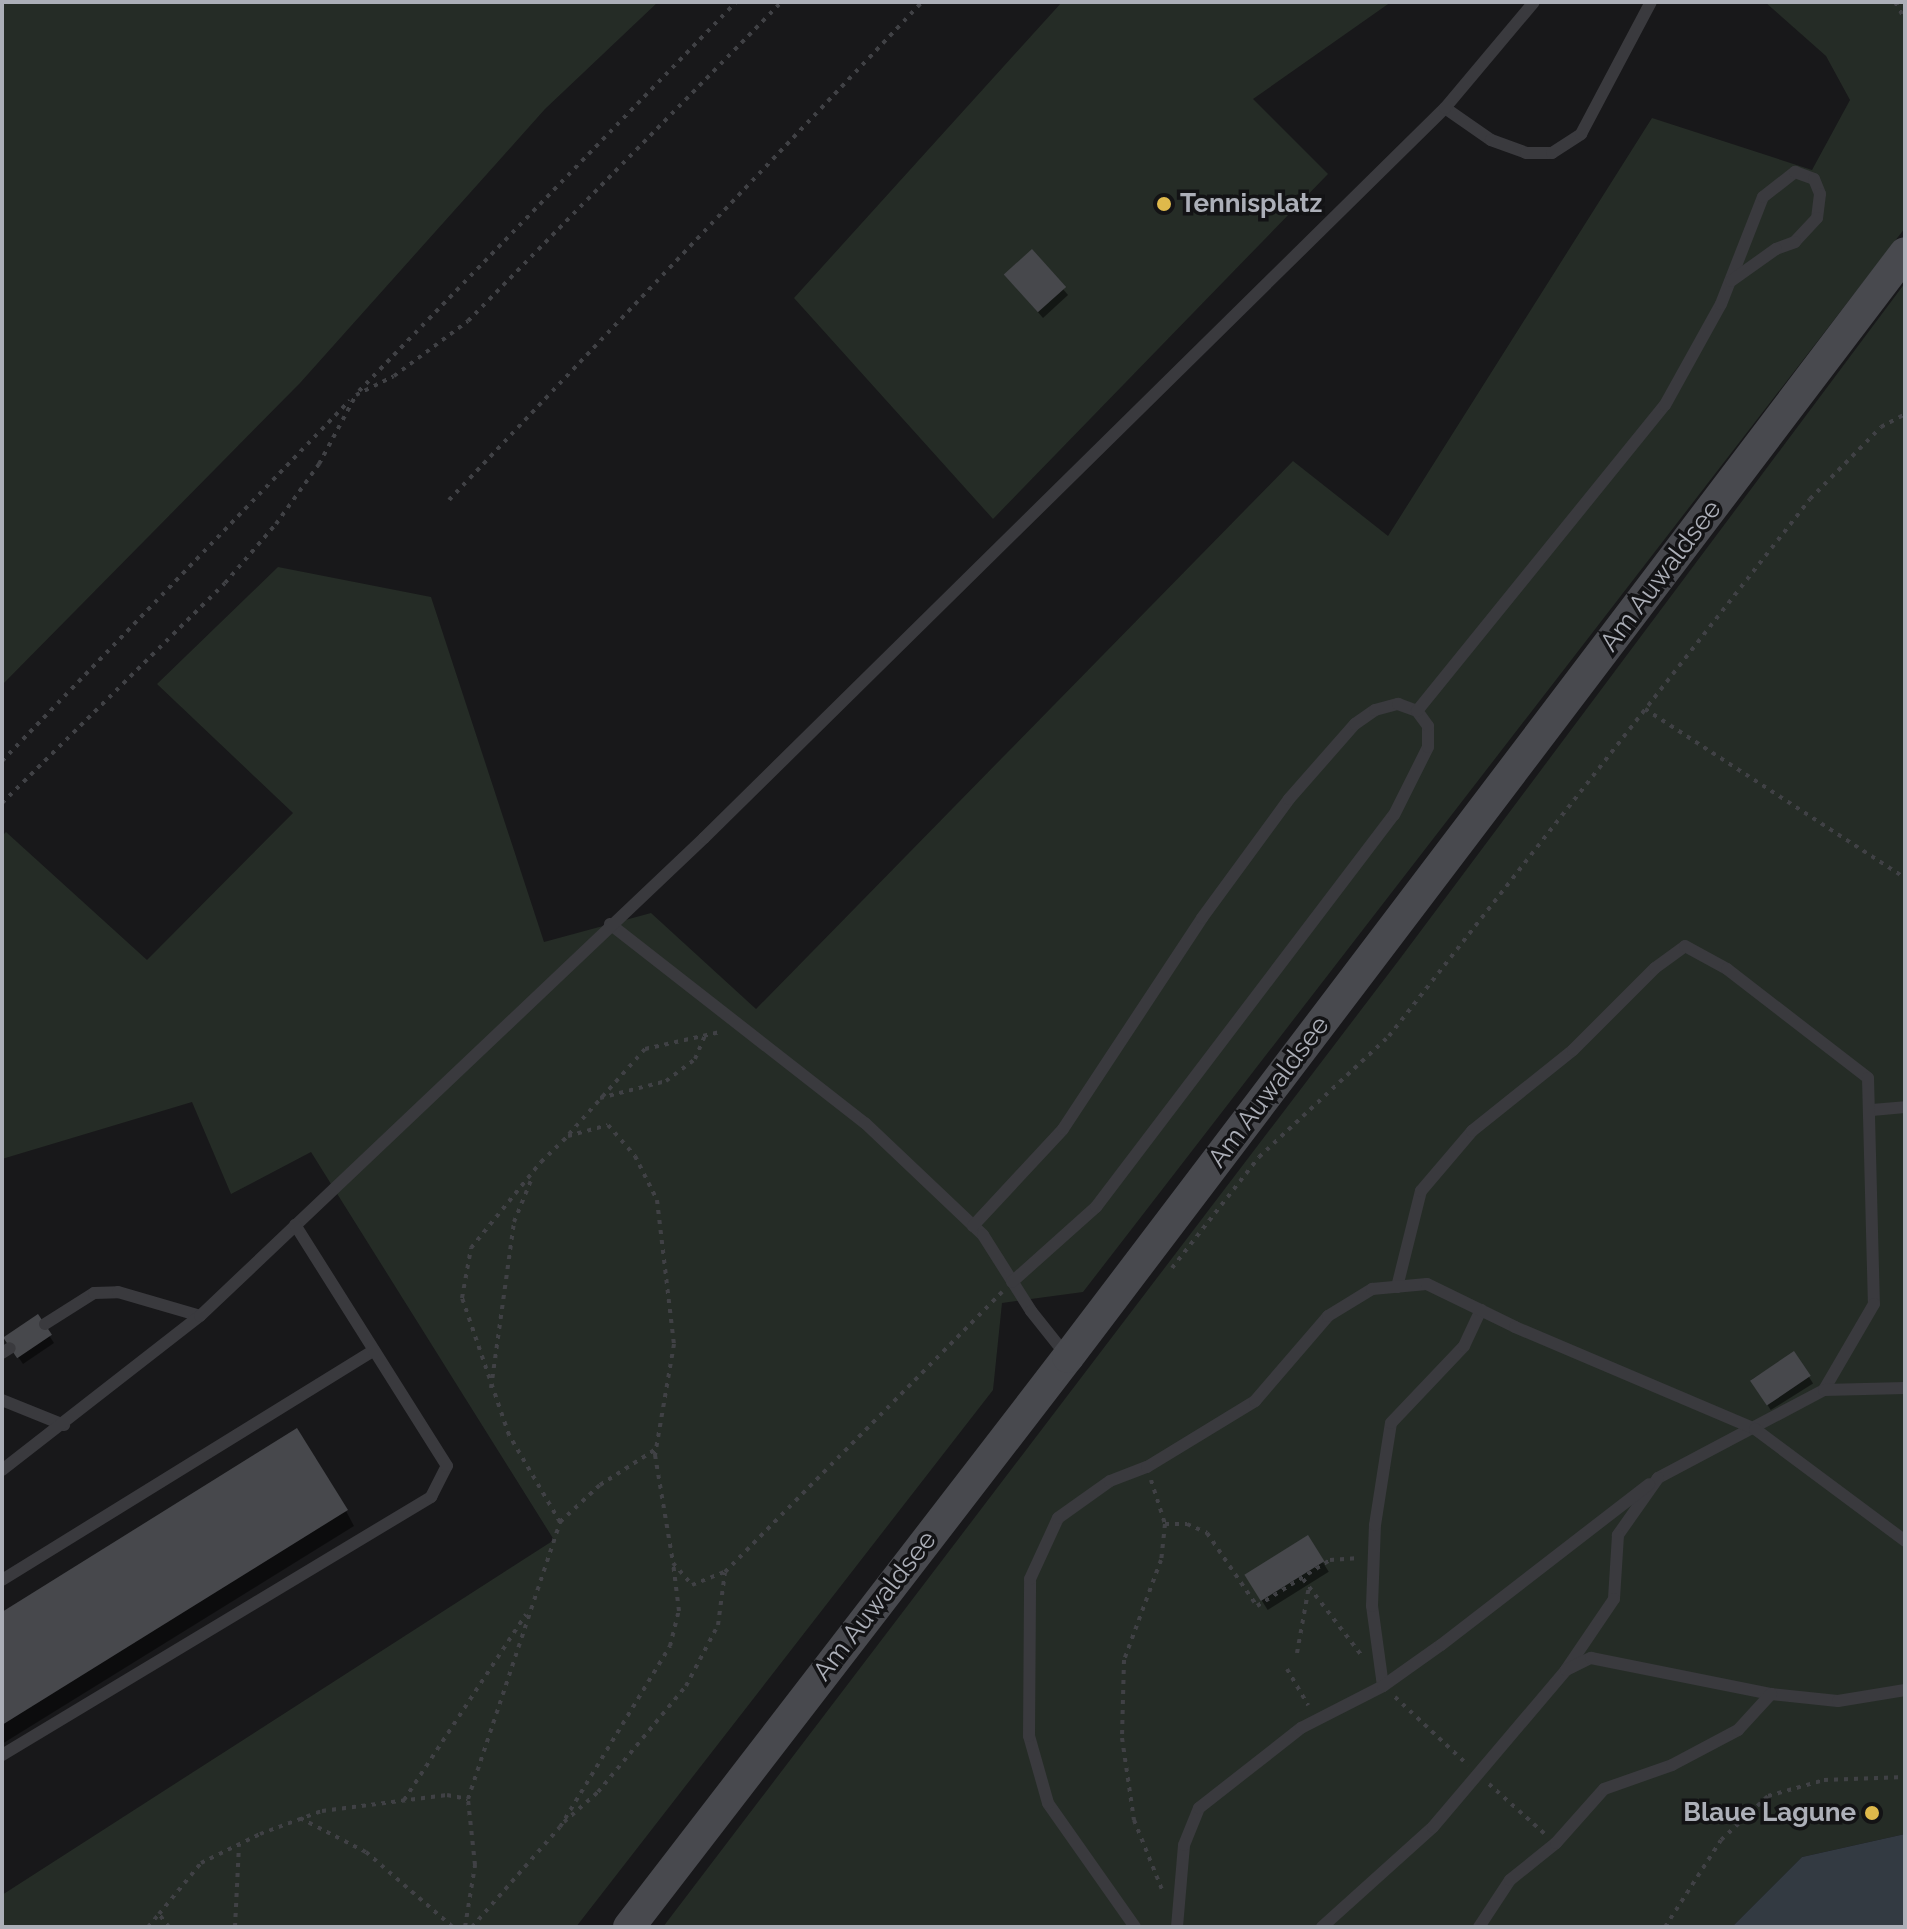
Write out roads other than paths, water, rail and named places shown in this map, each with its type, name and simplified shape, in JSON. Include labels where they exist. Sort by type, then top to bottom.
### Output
[{"type":"street","name":"Am Auwaldsee","points":[[629,1927],[1068,1357],[1905,253]]},
{"type":"lane","points":[[2,1470],[64,1425],[200,1316],[704,838],[1445,108],[1534,2]]},
{"type":"lane","points":[[1445,108],[1491,140],[1526,153],[1552,153],[1581,134],[1651,2]]},
{"type":"lane","points":[[1417,711],[1665,405],[1731,281],[1763,197],[1795,172],[1814,179],[1820,194],[1817,218],[1795,242],[1731,281]]},
{"type":"lane","points":[[973,1226],[1063,1129],[1202,918],[1289,799],[1355,724],[1375,710],[1398,704],[1417,711],[1428,726],[1428,747],[1394,815],[1096,1207],[1012,1282]]},
{"type":"lane","points":[[610,924],[865,1123],[973,1226],[1068,1357]]},
{"type":"lane","points":[[1397,1287],[1421,1191],[1441,1167],[1472,1131],[1573,1050],[1655,968],[1685,946],[1727,969],[1868,1078],[1872,1110],[1874,1304],[1824,1390]]},
{"type":"lane","points":[[1872,1110],[1905,1107]]},
{"type":"lane","points":[[2,1755],[431,1497],[447,1466],[295,1225]]},
{"type":"lane","points":[[1135,1927],[1048,1803],[1029,1736],[1030,1579],[1058,1518],[1110,1481],[1147,1467],[1255,1401],[1328,1316],[1372,1289],[1427,1284],[1755,1429],[1905,1541]]},
{"type":"lane","points":[[45,1324],[94,1293],[118,1292],[200,1316]]},
{"type":"lane","points":[[1383,1686],[1372,1606],[1374,1559],[1391,1423],[1464,1346],[1481,1310]]},
{"type":"lane","points":[[2,1580],[374,1350]]},
{"type":"lane","points":[[1177,1927],[1184,1845],[1199,1808],[1316,1721],[1383,1686],[1658,1478],[1824,1390],[1905,1388]]},
{"type":"lane","points":[[2,1400],[64,1425]]},
{"type":"lane","points":[[1322,1927],[1433,1827],[1480,1777],[1566,1670],[1614,1599],[1618,1535],[1658,1478]]},
{"type":"lane","points":[[1566,1670],[1591,1658],[1771,1694],[1838,1701],[1905,1690]]},
{"type":"lane","points":[[1479,1927],[1510,1880],[1556,1843],[1604,1789],[1672,1765],[1738,1730],[1771,1694]]},
{"type":"place","name":"Tennisplatz","points":[[1164,204]]},
{"type":"place","name":"Blaue Lagune","points":[[1872,1813]]}]
